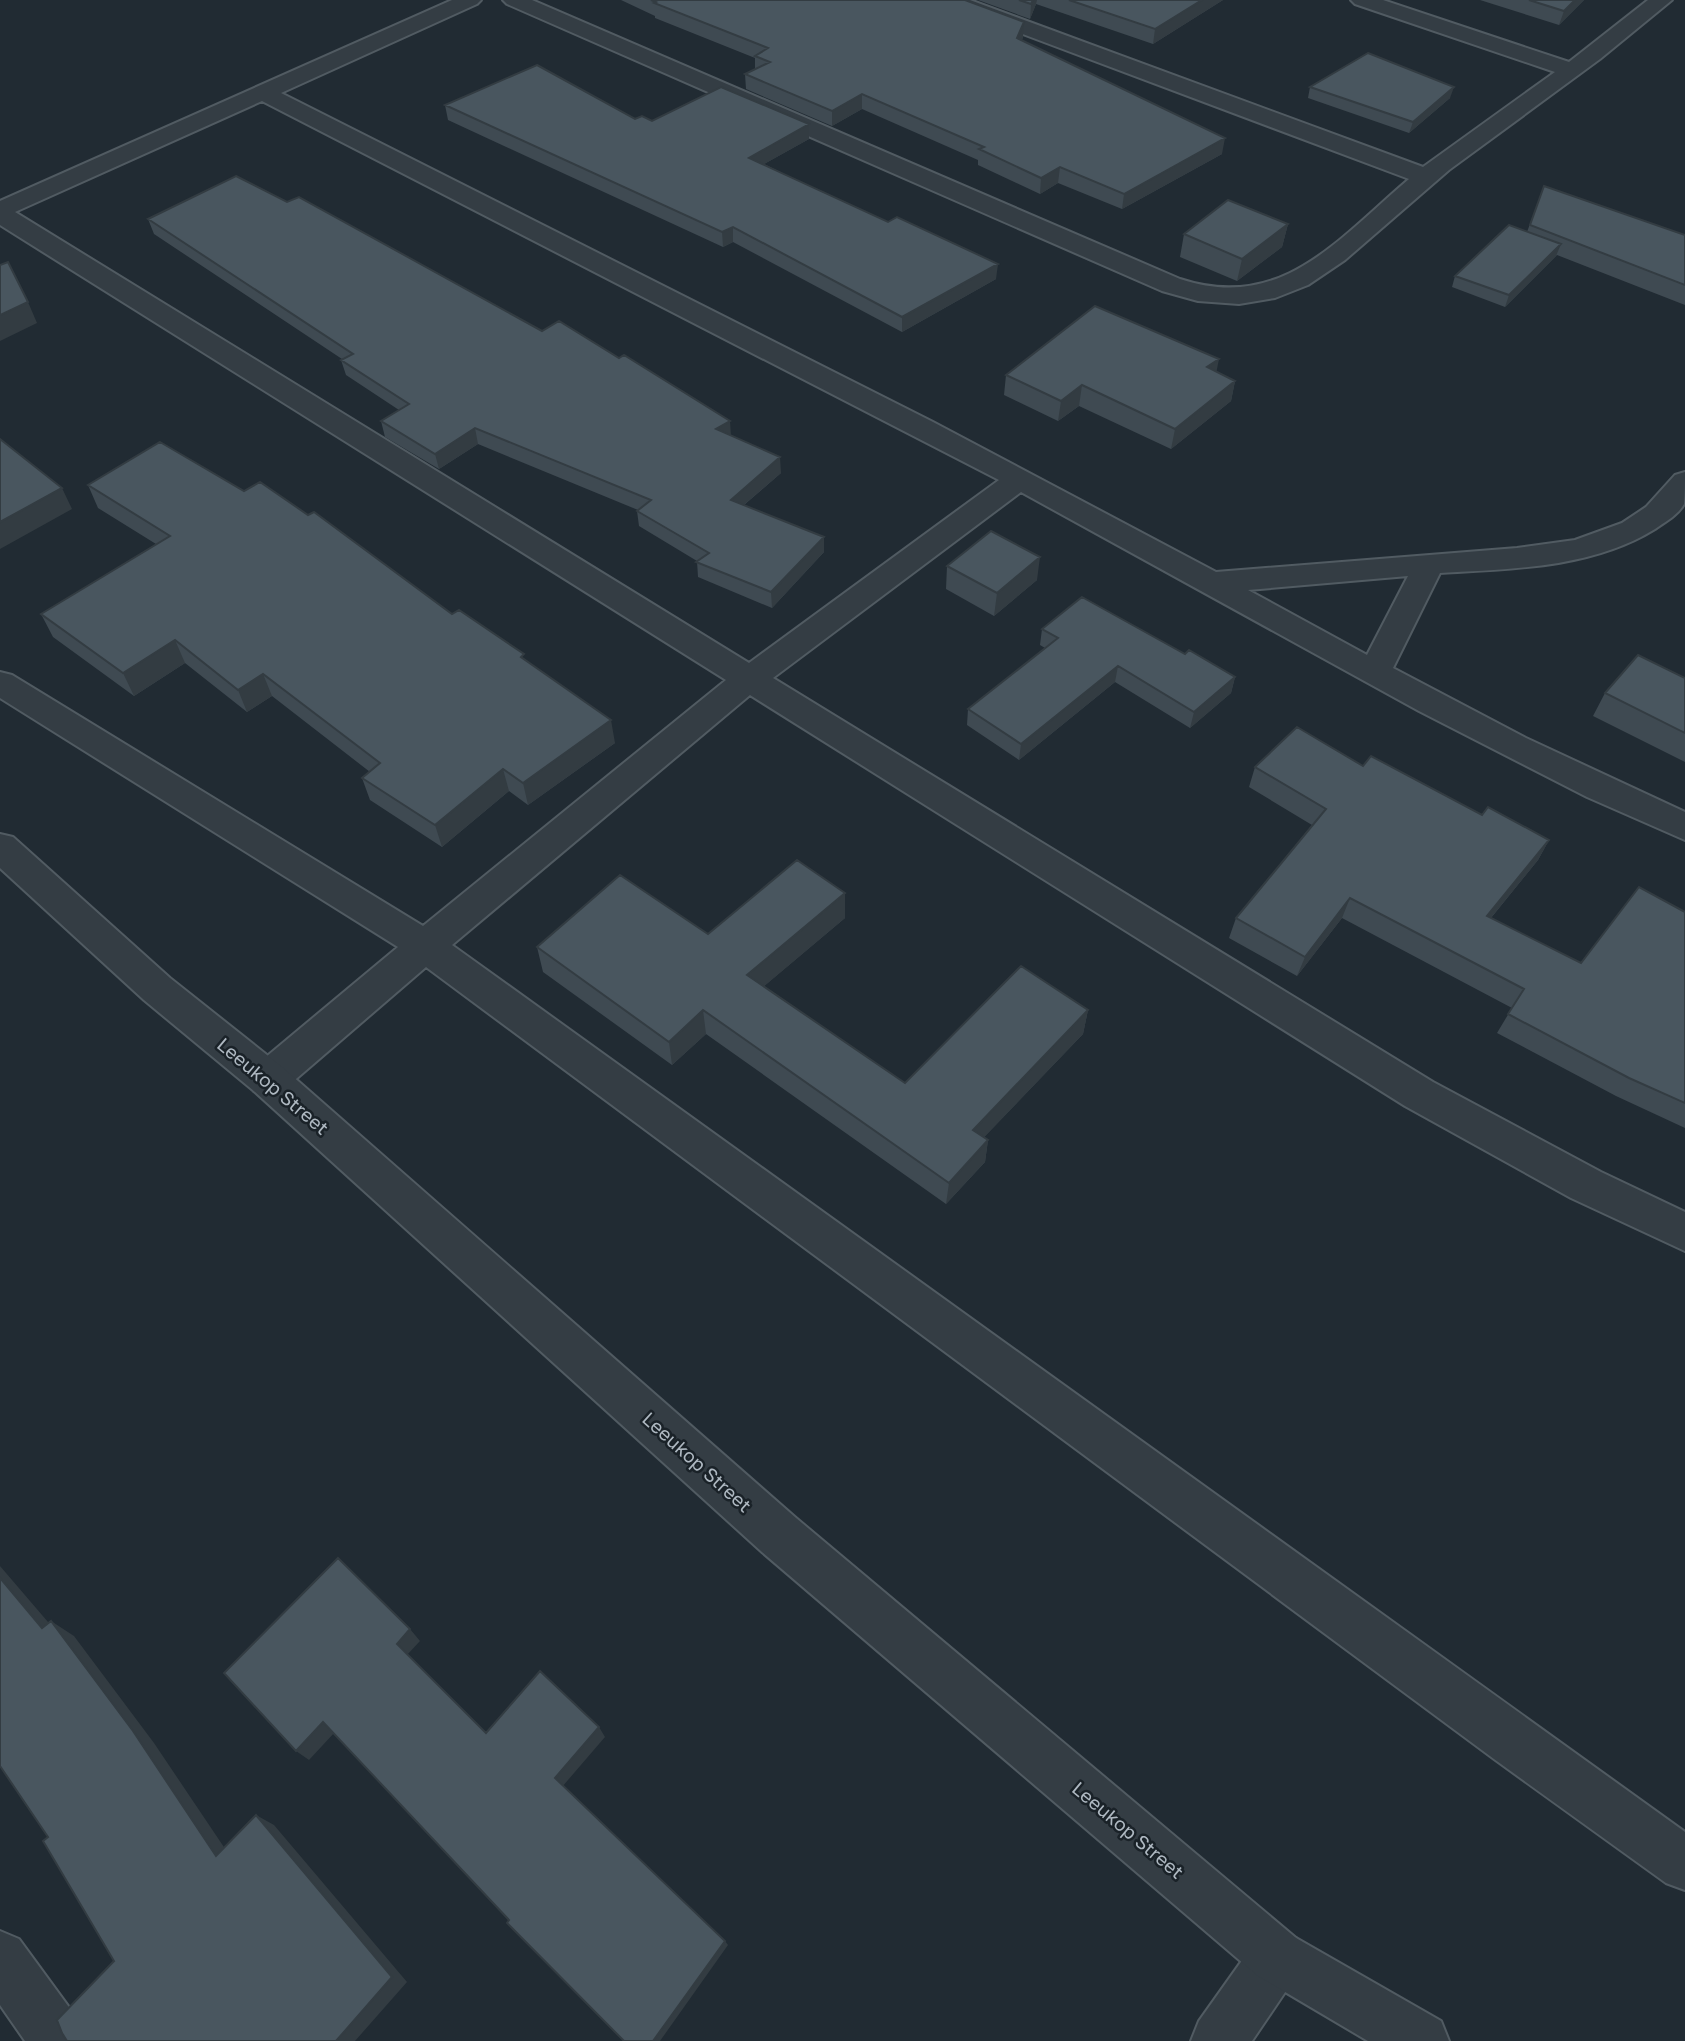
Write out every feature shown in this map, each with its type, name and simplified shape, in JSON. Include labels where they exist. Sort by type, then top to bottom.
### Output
[{"type":"street","points":[[0,212],[470,0]]},
{"type":"street","points":[[514,0],[1146,274],[1203,295],[1250,296],[1281,288],[1314,270],[1426,177],[1572,70],[1661,0]]},
{"type":"street","points":[[950,0],[1426,177]]},
{"type":"street","points":[[1362,0],[1572,70]]},
{"type":"street","points":[[265,94],[1018,479],[1547,762],[1685,827]]},
{"type":"street","points":[[0,212],[1419,1094],[1586,1185],[1685,1232]]},
{"type":"street","points":[[268,1079],[749,679],[1018,479]]},
{"type":"street","points":[[1208,583],[1541,554],[1610,539],[1636,527],[1660,512],[1685,481]]},
{"type":"street","points":[[1376,671],[1429,564]]},
{"type":"street","points":[[0,682],[425,946],[1512,1741],[1685,1864]]},
{"type":"street","name":"Leeukop Street","points":[[0,847],[157,989],[268,1079],[779,1535],[1277,1957],[1421,2041]]},
{"type":"street","points":[[1219,2041],[1277,1957]]},
{"type":"street","points":[[0,1958],[59,2041]]},
{"type":"building","points":[[651,0],[965,0],[1024,22],[1017,38],[1225,138],[1124,194],[1060,167],[1041,178],[979,149],[984,147],[862,94],[832,111],[745,74],[770,62],[755,56],[768,48]]},
{"type":"building","points":[[1069,0],[1202,0],[1155,29]]},
{"type":"building","points":[[1529,0],[1575,0],[1564,11]]},
{"type":"building","points":[[1368,53],[1454,87],[1413,122],[1310,87]]},
{"type":"building","points":[[537,65],[635,119],[642,116],[652,121],[721,87],[809,124],[749,158],[888,222],[897,217],[998,264],[902,317],[733,227],[722,232],[445,105]]},
{"type":"building","points":[[236,176],[287,202],[299,197],[542,331],[559,321],[619,358],[624,355],[730,421],[716,429],[780,457],[731,500],[824,537],[771,592],[696,562],[709,553],[637,511],[651,500],[475,428],[435,454],[381,421],[409,404],[341,360],[353,354],[148,219]]},
{"type":"building","points":[[1544,186],[1685,235],[1685,285],[1530,225]]},
{"type":"building","points":[[1228,200],[1288,224],[1242,259],[1184,234]]},
{"type":"building","points":[[1509,225],[1561,244],[1509,295],[1455,276]]},
{"type":"building","points":[[8,262],[28,302],[0,315],[0,265]]},
{"type":"building","points":[[1095,306],[1219,359],[1207,367],[1235,381],[1175,429],[1082,385],[1061,401],[1006,375]]},
{"type":"building","points":[[0,439],[62,488],[0,522]]},
{"type":"building","points":[[160,442],[244,491],[260,482],[308,515],[314,512],[452,614],[459,610],[524,654],[521,657],[611,720],[523,783],[503,769],[435,825],[362,778],[380,763],[263,674],[238,690],[175,640],[123,673],[41,614],[170,536],[88,485]]},
{"type":"building","points":[[991,531],[1040,557],[997,593],[947,566]]},
{"type":"building","points":[[1082,597],[1185,654],[1189,650],[1235,677],[1194,712],[1118,666],[1021,744],[968,709],[1058,638],[1042,629]]},
{"type":"building","points":[[1638,655],[1685,678],[1685,733],[1605,693]]},
{"type":"building","points":[[1297,727],[1363,766],[1371,756],[1482,815],[1488,807],[1549,840],[1487,916],[1581,963],[1639,887],[1685,912],[1685,1103],[1629,1078],[1508,1014],[1524,989],[1350,898],[1305,957],[1236,918],[1326,809],[1255,767]]},
{"type":"building","points":[[797,860],[845,893],[747,975],[905,1083],[1021,966],[1088,1010],[973,1130],[988,1140],[949,1183],[703,1010],[669,1042],[537,947],[620,875],[708,934]]},
{"type":"building","points":[[338,1558],[410,1629],[397,1644],[486,1733],[540,1671],[599,1727],[555,1778],[725,1941],[653,2041],[624,2041],[507,1923],[509,1920],[323,1722],[296,1751],[224,1673]]},
{"type":"building","points":[[0,1578],[42,1628],[51,1621],[133,1731],[216,1856],[256,1815],[392,1977],[336,2041],[67,2041],[57,2020],[114,1961],[43,1841],[48,1837],[0,1766]]}]
